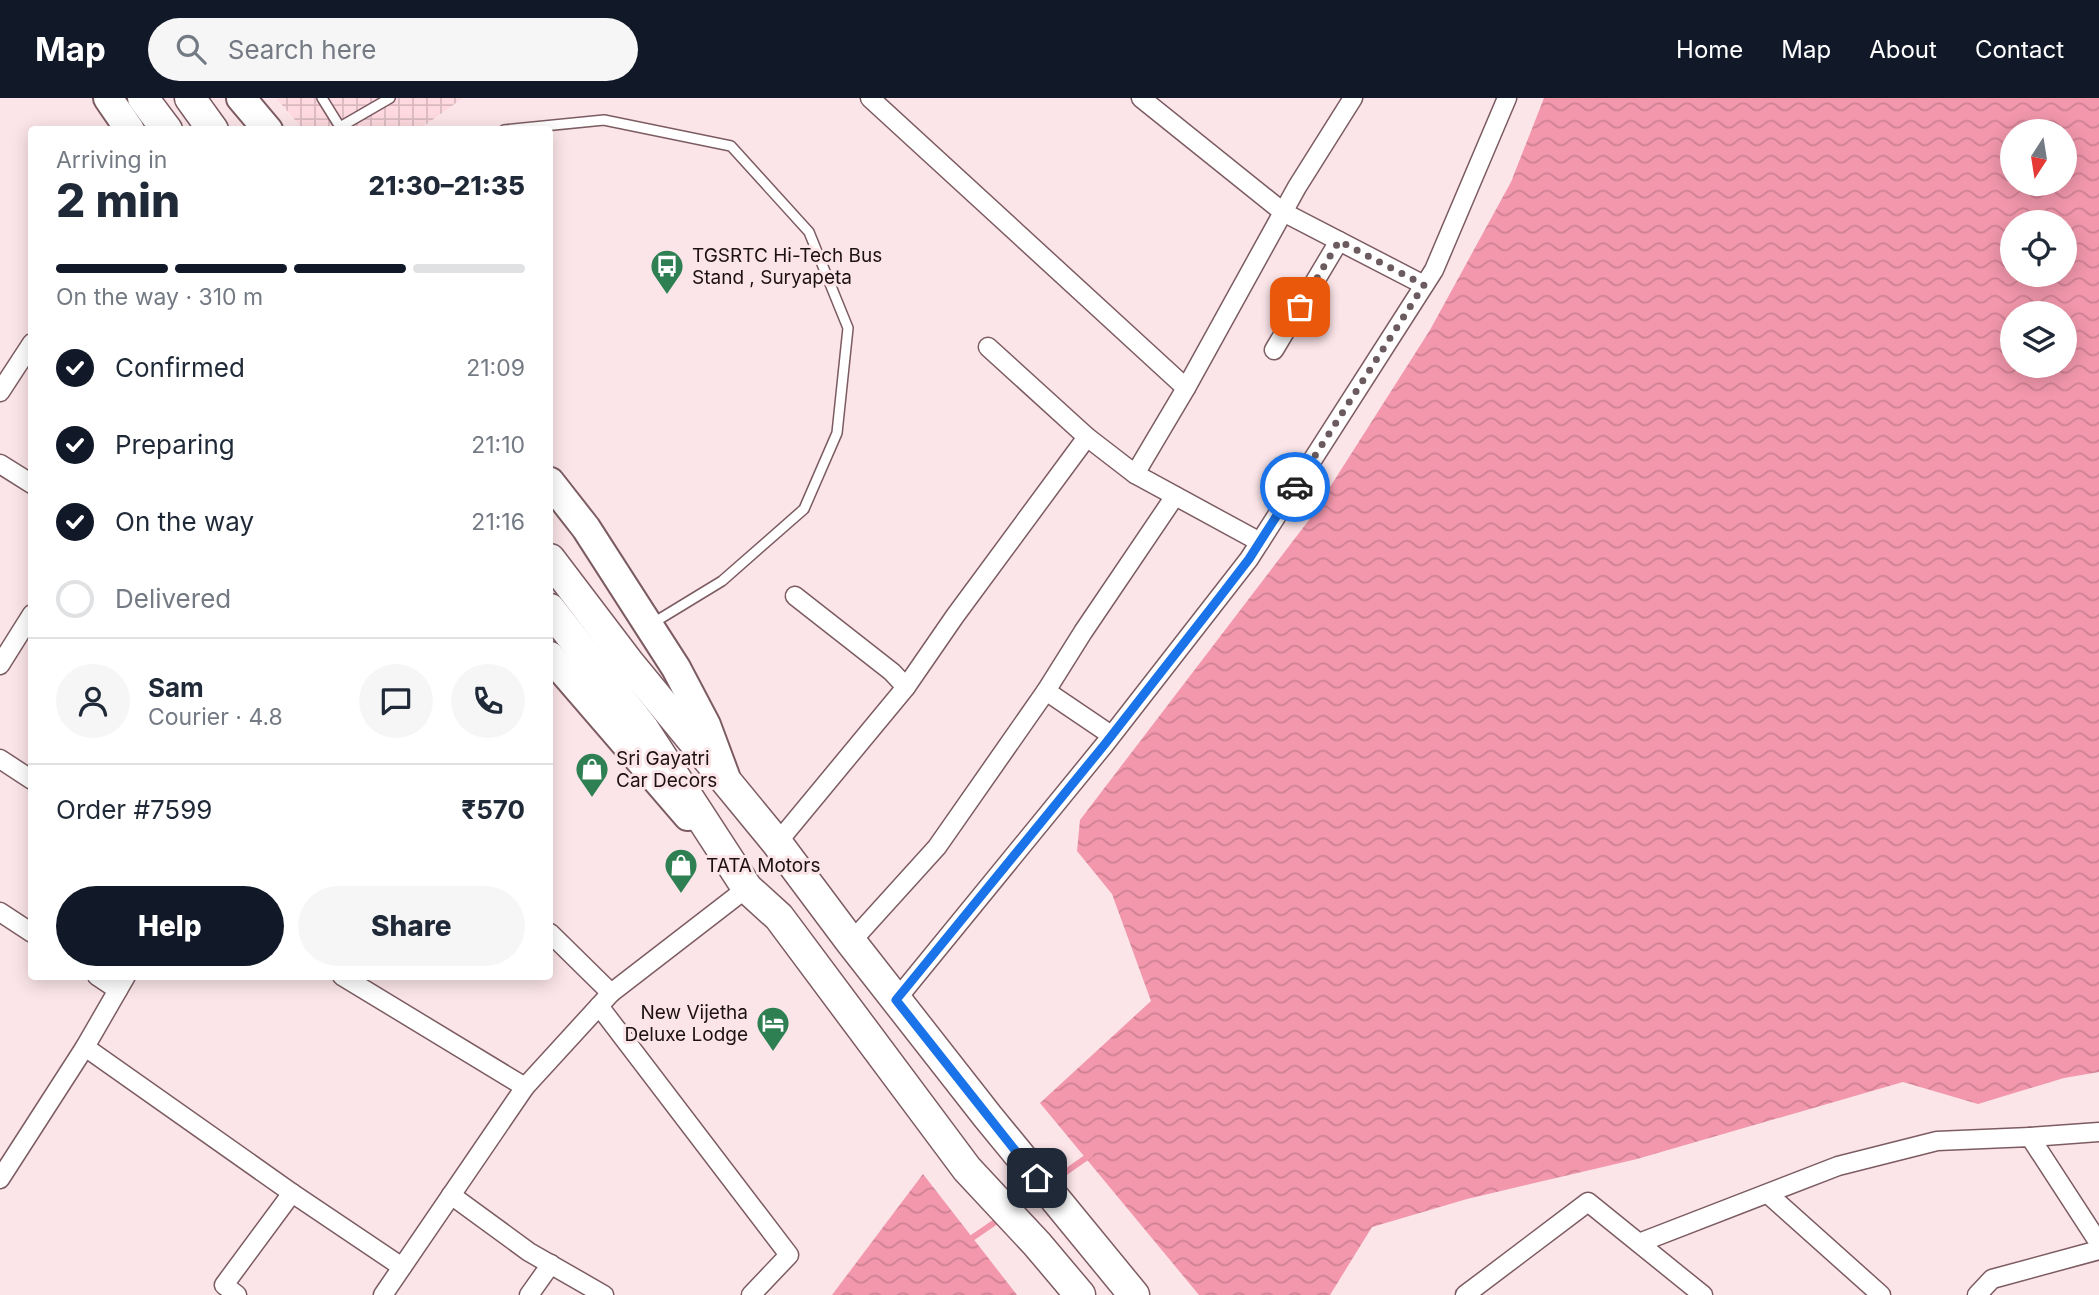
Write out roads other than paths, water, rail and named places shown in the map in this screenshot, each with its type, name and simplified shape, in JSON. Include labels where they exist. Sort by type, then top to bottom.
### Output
[{"type":"highway","points":[[143,98],[164,126]]},
{"type":"highway","points":[[190,98],[210,126]]},
{"type":"highway","points":[[553,563],[629,663],[777,843],[988,1118],[1134,1295]]},
{"type":"highway","points":[[553,613],[643,728],[747,888],[779,917],[967,1169],[1080,1295]]},
{"type":"main road","points":[[108,98],[127,126]]},
{"type":"main road","points":[[241,98],[265,126]]},
{"type":"main road","points":[[553,486],[586,528],[676,668],[706,725],[729,785]]},
{"type":"main road","points":[[553,659],[747,888]]},
{"type":"street","points":[[1141,98],[1283,212],[1424,285]]},
{"type":"street","points":[[1135,474],[1186,388],[1283,212],[1353,98]]},
{"type":"street","points":[[896,1000],[1111,735],[1249,559],[1434,270],[1507,98]]},
{"type":"street","points":[[876,100],[1186,388]]},
{"type":"street","points":[[1274,350],[1339,241]]},
{"type":"street","points":[[988,347],[1087,437],[1135,474],[1260,542]]},
{"type":"street","points":[[0,393],[28,349]]},
{"type":"street","points":[[777,843],[906,687],[1087,437]]},
{"type":"street","points":[[0,464],[28,482]]},
{"type":"street","points":[[851,942],[937,847],[1046,691],[1175,496]]},
{"type":"street","points":[[795,596],[892,672],[906,687]]},
{"type":"street","points":[[0,665],[28,620]]},
{"type":"street","points":[[1046,691],[1111,735]]},
{"type":"street","points":[[0,759],[28,777]]},
{"type":"street","points":[[383,1295],[524,1087],[605,999],[747,888]]},
{"type":"street","points":[[1,916],[28,931]]},
{"type":"street","points":[[553,937],[605,999],[789,1255],[751,1295]]},
{"type":"street","points":[[349,980],[524,1087]]},
{"type":"street","points":[[0,1179],[122,984]]},
{"type":"street","points":[[85,1047],[402,1267]]},
{"type":"street","points":[[1639,1243],[1838,1167],[1937,1141],[2099,1132]]},
{"type":"street","points":[[2030,1137],[2099,1243]]},
{"type":"street","points":[[226,1292],[292,1193]]},
{"type":"street","points":[[1768,1194],[1881,1295]]},
{"type":"street","points":[[451,1195],[529,1252],[604,1295]]},
{"type":"street","points":[[1465,1295],[1588,1202],[1703,1295]]},
{"type":"street","points":[[1977,1295],[1992,1279],[2099,1250]]},
{"type":"street","points":[[529,1295],[551,1265]]},
{"type":"lane","points":[[323,98],[339,126]]},
{"type":"lane","points":[[342,126],[390,98]]},
{"type":"lane","points":[[544,126],[604,120],[731,146],[809,232],[848,328],[837,433],[804,509],[722,581],[649,626]]},
{"type":"water","points":[[1544,98],[2099,98],[2099,1072],[2064,1078],[1978,1104],[1903,1082],[1637,1159],[1467,1199],[1372,1227],[1330,1295],[1199,1295],[1040,1103],[1151,1001],[1112,894],[1077,851],[1080,820],[1309,520],[1430,330],[1511,182]]},
{"type":"water","points":[[923,1174],[1017,1295],[832,1295]]},
{"type":"waterway","points":[[1053,1181],[1090,1155]]},
{"type":"waterway","points":[[1016,1207],[1038,1191]]},
{"type":"waterway","points":[[972,1238],[1001,1218]]},
{"type":"place","name":"TGSRTC Hi-Tech Bus Stand , Suryapeta","points":[[667,296]]},
{"type":"place","name":"Sri Gayatri Car Decors","points":[[592,799]]},
{"type":"place","name":"TATA Motors","points":[[681,895]]},
{"type":"place","name":"New Vijetha Deluxe Lodge","points":[[773,1053]]}]
